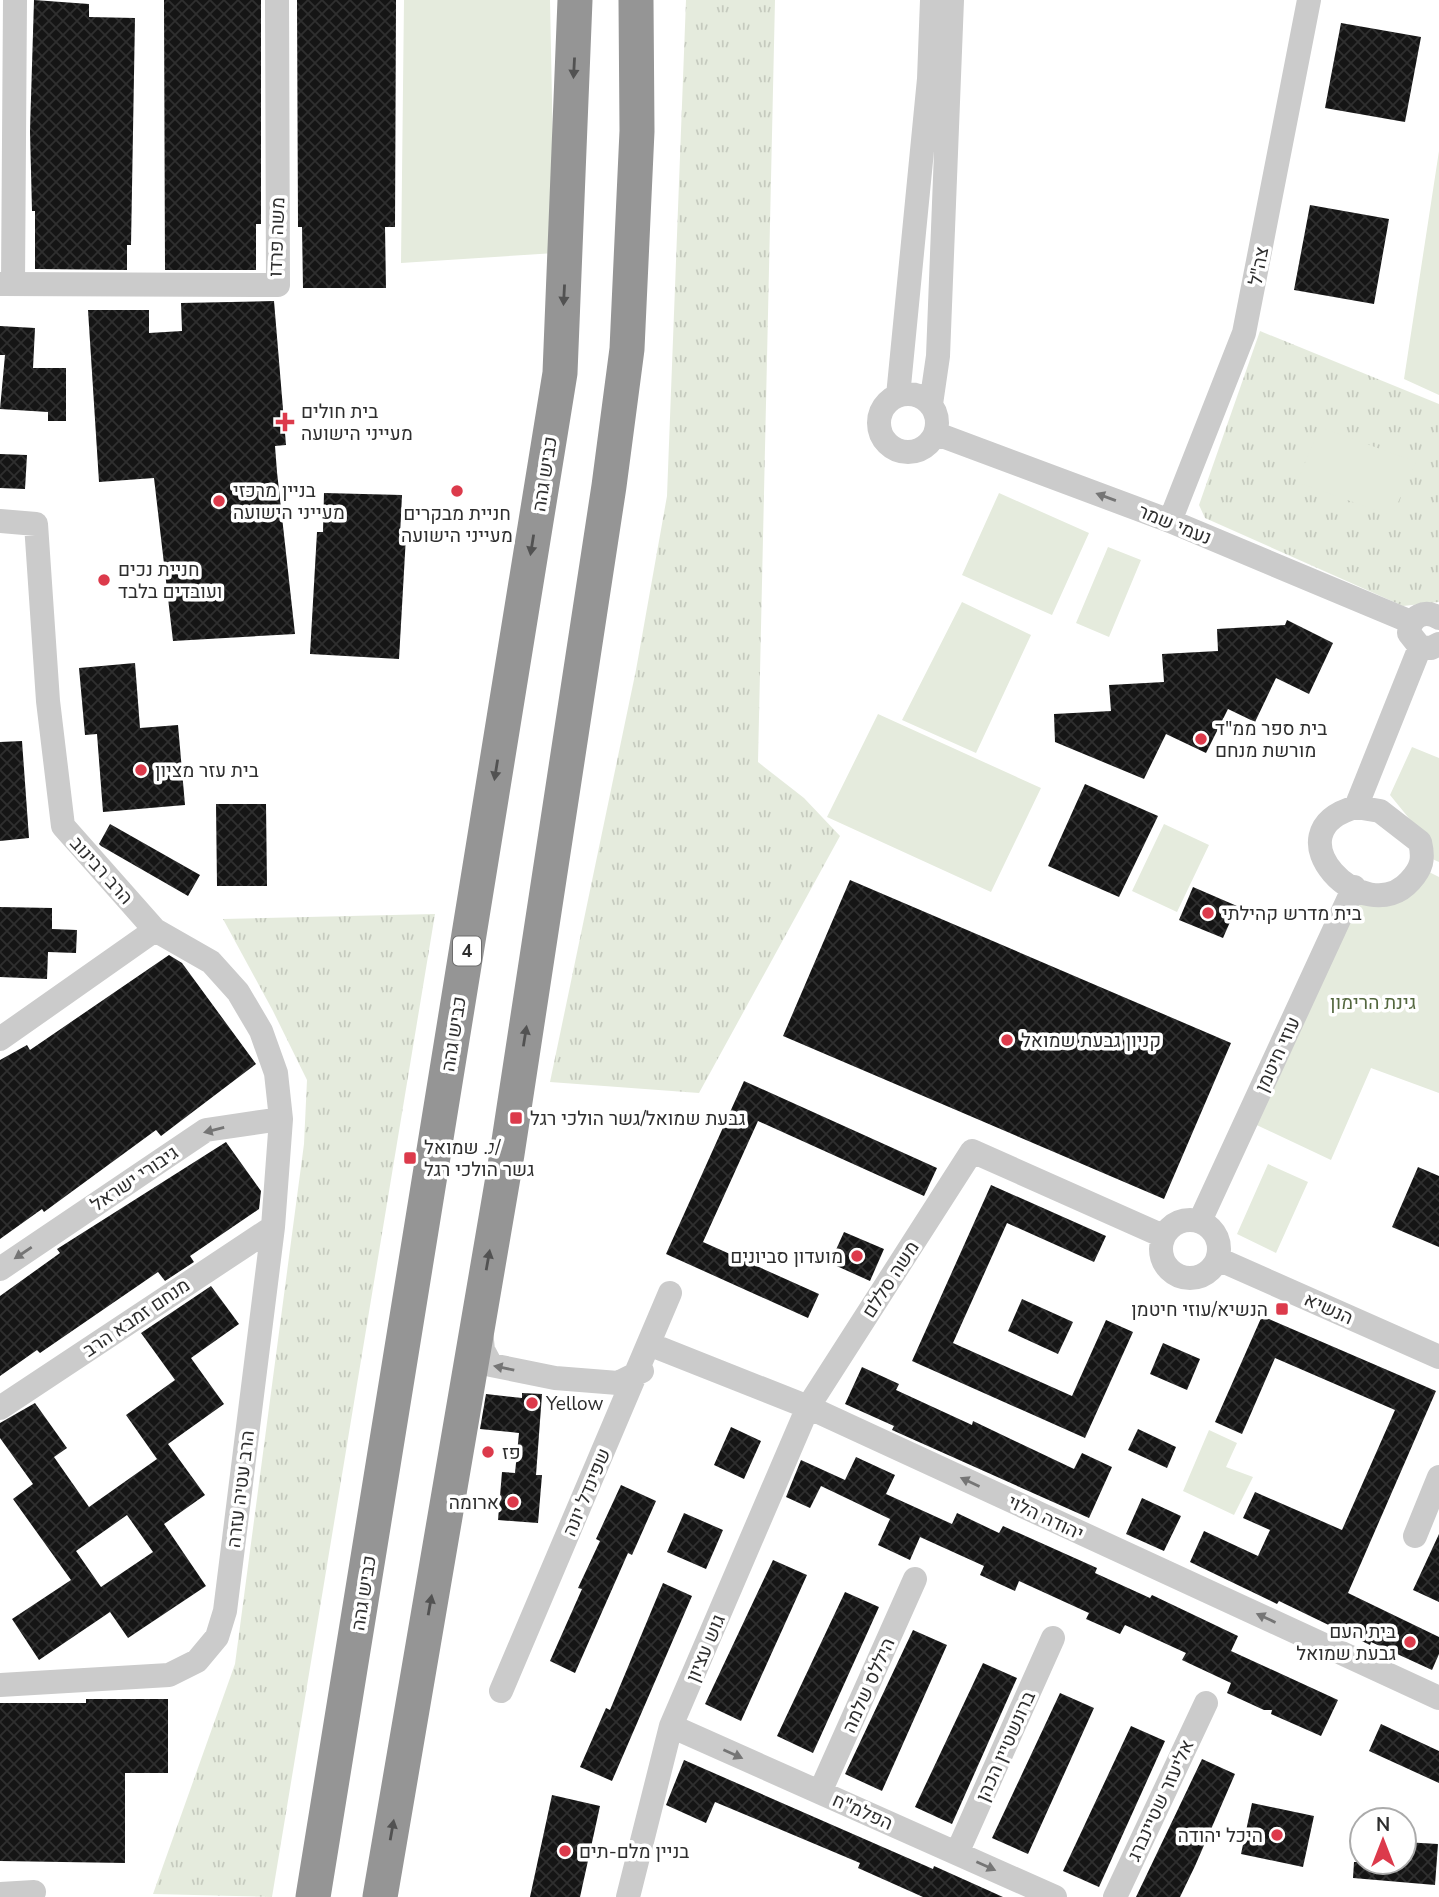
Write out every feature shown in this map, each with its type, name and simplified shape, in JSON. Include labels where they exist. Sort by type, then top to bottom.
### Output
[{"type":"highway","name":"כביש גהה","points":[[313,1897],[560,373],[575,0]]},
{"type":"highway","points":[[380,1897],[509,1142],[627,349],[637,131],[638,0]]},
{"type":"street","points":[[7,284],[15,0]]},
{"type":"street","name":"משה פרדו","points":[[7,284],[278,285],[277,0]]},
{"type":"street","points":[[898,396],[929,79],[932,0]]},
{"type":"street","points":[[931,404],[938,356],[952,0]]},
{"type":"street","name":"צה\"ל","points":[[1170,521],[1244,333],[1309,0]]},
{"type":"street","points":[[902,393],[918,395],[931,404],[937,413],[937,433],[923,449],[911,453],[900,452],[887,445],[881,436],[879,421],[885,405],[902,393]]},
{"type":"street","name":"נעמי שמר","points":[[937,433],[1170,521],[1411,622]]},
{"type":"street","name":"הרב רבינוב","points":[[0,521],[36,524],[48,701],[63,826],[155,930],[211,962],[238,992],[261,1031],[276,1073],[281,1119]]},
{"type":"street","points":[[1356,807],[1429,645],[1411,639],[1411,622],[1425,613],[1439,618]]},
{"type":"street","points":[[1356,807],[1380,811],[1413,835],[1430,873],[1397,892],[1374,895],[1354,887],[1332,875],[1321,853],[1326,828],[1344,811],[1356,807]]},
{"type":"street","name":"עוזי חיטמן","points":[[1200,1221],[1354,887]]},
{"type":"street","points":[[0,1039],[155,930]]},
{"type":"street","name":"הרב עטיה עזרה","points":[[5,1685],[169,1675],[197,1661],[217,1637],[225,1611],[272,1227],[281,1119]]},
{"type":"street","name":"גיבורי ישראל","points":[[0,1269],[206,1130],[281,1119]]},
{"type":"street","name":"משה סללם","points":[[808,1408],[972,1151],[1163,1236]]},
{"type":"street","points":[[1189,1219],[1200,1221],[1213,1230],[1218,1239],[1219,1259],[1205,1275],[1182,1278],[1169,1270],[1163,1262],[1160,1247],[1163,1236],[1175,1223],[1189,1219]]},
{"type":"street","name":"מנחם זמבא הרב","points":[[0,1408],[272,1227]]},
{"type":"street","name":"הנשיא","points":[[1219,1259],[1439,1357]]},
{"type":"street","name":"שפינדל יונה","points":[[501,1691],[670,1293]]},
{"type":"street","points":[[479,1316],[483,1350],[491,1365],[568,1379],[618,1383],[672,1353]]},
{"type":"street","name":"יהודה הלוי","points":[[649,1344],[808,1408],[1439,1698]]},
{"type":"street","name":"גוש עציון","points":[[628,1897],[671,1726],[808,1408]]},
{"type":"street","points":[[1415,1536],[1439,1477]]},
{"type":"street","name":"היללס שלמה","points":[[820,1792],[915,1578]]},
{"type":"street","name":"ברונשטיין הכהן","points":[[957,1853],[1053,1638]]},
{"type":"street","name":"אליעזר שטיינברג","points":[[1115,1897],[1206,1703]]},
{"type":"street","name":"הפלמ\"ח","points":[[671,1726],[1055,1897]]},
{"type":"street","points":[[0,1894],[34,1892]]},
{"type":"green space","points":[[404,0],[550,0],[555,253],[401,263]]},
{"type":"green space","points":[[686,0],[775,0],[758,762],[804,798],[840,836],[699,1093],[550,1082],[636,670],[667,496]]},
{"type":"green space","points":[[1439,151],[1439,395],[1404,379]]},
{"type":"green space","points":[[1260,331],[1439,404],[1439,602],[1403,606],[1205,518],[1199,505]]},
{"type":"green space","points":[[1320,427],[1416,462],[1392,516],[1297,482]]},
{"type":"green space","points":[[999,493],[1089,533],[1052,615],[962,575]]},
{"type":"green space","points":[[1108,547],[1141,560],[1109,637],[1076,623]]},
{"type":"green space","points":[[962,602],[1031,635],[976,753],[902,720]]},
{"type":"green space","points":[[878,714],[1041,788],[991,892],[827,817]]},
{"type":"green space","points":[[1412,747],[1439,758],[1439,862],[1430,858],[1412,822],[1390,795]]},
{"type":"green space","points":[[1164,824],[1209,845],[1177,912],[1132,891]]},
{"type":"green space","name":"גינת הרימון","points":[[1421,868],[1439,877],[1439,1093],[1371,1068],[1331,1160],[1246,1120],[1354,887],[1387,895]]},
{"type":"green space","points":[[435,914],[272,1897],[153,1894],[235,1664],[304,1144],[307,1080],[223,919]]},
{"type":"green space","points":[[1268,1164],[1308,1182],[1276,1253],[1237,1234]]},
{"type":"green space","points":[[1209,1430],[1237,1443],[1226,1467],[1253,1477],[1234,1515],[1183,1491]]},
{"type":"building","points":[[34,0],[89,4],[89,17],[135,18],[131,245],[127,245],[127,270],[35,269],[35,211],[32,211],[30,131]]},
{"type":"building","points":[[164,0],[261,0],[261,224],[256,224],[256,270],[165,270]]},
{"type":"building","points":[[297,0],[396,0],[395,227],[385,227],[386,288],[303,288],[302,227],[298,227]]},
{"type":"building","points":[[1341,23],[1421,37],[1405,122],[1325,108]]},
{"type":"building","points":[[1310,205],[1389,219],[1374,304],[1294,290]]},
{"type":"building","name":"בניין מרכזי מעייני הישועה","points":[[274,301],[286,445],[275,446],[295,634],[173,641],[154,478],[99,482],[88,310],[149,310],[149,333],[182,331],[181,303]]},
{"type":"building","points":[[0,326],[35,328],[33,368],[66,368],[66,421],[48,421],[48,412],[0,409],[5,355],[0,355]]},
{"type":"building","points":[[0,454],[27,455],[25,489],[0,488]]},
{"type":"building","points":[[324,493],[402,495],[400,536],[406,536],[399,659],[310,654],[317,532],[323,532]]},
{"type":"building","points":[[1287,620],[1333,643],[1309,694],[1276,678],[1255,722],[1228,709],[1206,753],[1166,734],[1144,779],[1055,742],[1054,714],[1111,711],[1109,685],[1164,682],[1162,654],[1218,651],[1217,629],[1285,625]]},
{"type":"building","name":"בית עזר מציון","points":[[135,663],[140,728],[178,725],[185,805],[103,812],[97,734],[85,735],[79,668]]},
{"type":"building","points":[[22,741],[29,838],[0,841],[0,742]]},
{"type":"building","points":[[1085,784],[1158,816],[1119,897],[1048,866]]},
{"type":"building","points":[[216,804],[266,804],[267,886],[217,886]]},
{"type":"building","points":[[110,824],[200,875],[188,896],[101,846],[99,844]]},
{"type":"building","name":"קניון גבעת שמואל","points":[[850,880],[1231,1043],[1164,1199],[783,1036]]},
{"type":"building","name":"בית מדרש קהילתי","points":[[1193,887],[1237,906],[1223,938],[1179,920]]},
{"type":"building","points":[[0,907],[52,908],[52,929],[77,930],[76,953],[48,952],[47,979],[0,977]]},
{"type":"building","points":[[169,955],[182,963],[256,1064],[161,1136],[156,1130],[44,1212],[42,1209],[0,1239],[0,1060],[27,1045],[30,1050]]},
{"type":"building","points":[[744,1081],[937,1168],[924,1196],[758,1121],[703,1242],[819,1294],[808,1318],[666,1254]]},
{"type":"building","points":[[226,1142],[261,1191],[259,1209],[190,1256],[194,1262],[165,1281],[158,1272],[40,1353],[37,1350],[0,1376],[0,1296],[60,1253],[57,1249]]},
{"type":"building","points":[[1418,1167],[1439,1176],[1439,1247],[1392,1227]]},
{"type":"building","points":[[991,1185],[1106,1236],[1094,1262],[1007,1223],[953,1343],[1072,1396],[1106,1320],[1133,1332],[1085,1438],[912,1361]]},
{"type":"building","name":"מועדון סביונים","points":[[844,1232],[884,1249],[870,1281],[830,1263]]},
{"type":"building","points":[[211,1286],[239,1324],[191,1358],[224,1404],[168,1444],[205,1495],[164,1524],[206,1586],[128,1638],[110,1612],[39,1660],[12,1619],[71,1580],[13,1499],[33,1484],[0,1438],[0,1423],[35,1403],[67,1448],[54,1457],[89,1507],[157,1459],[126,1415],[175,1380],[141,1333]],"holes":[[[127,1515],[153,1552],[101,1587],[76,1551]]]},
{"type":"building","points":[[1022,1299],[1073,1322],[1058,1354],[1008,1331]]},
{"type":"building","points":[[1262,1316],[1436,1391],[1348,1593],[1439,1637],[1439,1654],[1432,1670],[1371,1642],[1370,1645],[1279,1601],[1277,1604],[1190,1562],[1204,1531],[1258,1556],[1270,1530],[1243,1518],[1255,1492],[1342,1530],[1395,1410],[1275,1358],[1242,1434],[1215,1422]]},
{"type":"building","points":[[1163,1343],[1200,1359],[1187,1390],[1150,1374]]},
{"type":"building","points":[[862,1367],[899,1384],[896,1390],[972,1425],[973,1421],[1074,1469],[1082,1453],[1112,1467],[1089,1518],[892,1430],[894,1426],[845,1404]]},
{"type":"building","points":[[522,1393],[542,1394],[536,1475],[542,1475],[538,1523],[498,1520],[502,1472],[515,1473],[519,1433],[480,1429],[486,1394],[522,1398]]},
{"type":"building","points":[[731,1427],[761,1441],[744,1479],[714,1465]]},
{"type":"building","points":[[1138,1429],[1176,1447],[1167,1468],[1128,1450]]},
{"type":"building","points":[[856,1457],[895,1475],[886,1494],[952,1524],[957,1513],[999,1533],[1003,1526],[1097,1568],[1095,1573],[1150,1598],[1152,1595],[1238,1636],[1231,1651],[1338,1700],[1321,1736],[1271,1714],[1272,1710],[1264,1710],[1227,1693],[1231,1683],[1182,1660],[1186,1653],[1125,1625],[1120,1634],[1086,1619],[1089,1613],[1019,1581],[1015,1591],[980,1575],[984,1566],[920,1537],[910,1560],[878,1545],[890,1519],[821,1486],[810,1508],[786,1497],[801,1460],[845,1480]]},
{"type":"building","points":[[621,1485],[656,1501],[632,1555],[628,1553],[575,1673],[550,1661],[582,1589],[578,1588],[600,1541],[596,1539]]},
{"type":"building","points":[[1142,1498],[1181,1516],[1164,1551],[1126,1534]]},
{"type":"building","points":[[684,1513],[723,1530],[706,1569],[667,1552]]},
{"type":"building","points":[[1439,1534],[1439,1602],[1413,1590]]},
{"type":"building","points":[[773,1560],[807,1575],[741,1721],[705,1704]]},
{"type":"building","points":[[663,1583],[692,1596],[612,1781],[580,1767],[606,1708],[610,1710]]},
{"type":"building","points":[[845,1592],[879,1607],[813,1753],[777,1736]]},
{"type":"building","points":[[913,1630],[947,1645],[882,1791],[845,1774]]},
{"type":"building","points":[[983,1663],[1017,1678],[952,1824],[915,1807]]},
{"type":"building","points":[[1060,1693],[1094,1708],[1028,1854],[992,1838]]},
{"type":"building","points":[[86,1699],[168,1699],[168,1773],[125,1773],[125,1863],[0,1861],[0,1703],[86,1703]]},
{"type":"building","points":[[1381,1724],[1439,1751],[1439,1783],[1369,1751]]},
{"type":"building","points":[[1131,1726],[1165,1741],[1099,1887],[1063,1871]]},
{"type":"building","points":[[1202,1759],[1235,1774],[1195,1866],[1180,1897],[1136,1897]]},
{"type":"building","points":[[684,1760],[1003,1897],[923,1897],[858,1868],[860,1863],[715,1802],[706,1823],[666,1805]]},
{"type":"building","name":"בניין מלם-תים","points":[[552,1795],[600,1806],[580,1897],[530,1897]]},
{"type":"building","name":"היכל יהודה","points":[[1252,1803],[1314,1816],[1303,1867],[1241,1854]]},
{"type":"building","points":[[1418,1843],[1438,1844],[1435,1885],[1353,1878],[1418,1876]]},
{"type":"place","name":"בית חולים מעייני הישועה","points":[[285,422]]},
{"type":"place","name":"חניית מבקרים מעייני הישועה","points":[[457,491]]},
{"type":"place","name":"בניין מרכזי מעייני הישועה","points":[[219,501]]},
{"type":"place","name":"חניית נכים ועובדים בלבד","points":[[104,580]]},
{"type":"place","name":"בית ספר ממ\"ד מורשת מנחם","points":[[1201,739]]},
{"type":"place","name":"בית עזר מציון","points":[[141,770]]},
{"type":"place","name":"בית מדרש קהילתי","points":[[1208,913]]},
{"type":"place","name":"קניון גבעת שמואל","points":[[1007,1040]]},
{"type":"place","name":"גבעת שמואל/גשר הולכי רגל","points":[[516,1118]]},
{"type":"place","name":"ג. שמואל/ גשר הולכי רגל","points":[[410,1158]]},
{"type":"place","name":"מועדון סביונים","points":[[857,1256]]},
{"type":"place","name":"הנשיא/עוזי חיטמן","points":[[1282,1309]]},
{"type":"place","name":"Yellow","points":[[532,1403]]},
{"type":"place","name":"פז","points":[[488,1452]]},
{"type":"place","name":"ארומה","points":[[513,1502]]},
{"type":"place","name":"בית העם גבעת שמואל","points":[[1410,1642]]},
{"type":"place","name":"היכל יהודה","points":[[1277,1835]]},
{"type":"place","name":"בניין מלם-תים","points":[[565,1851]]}]
